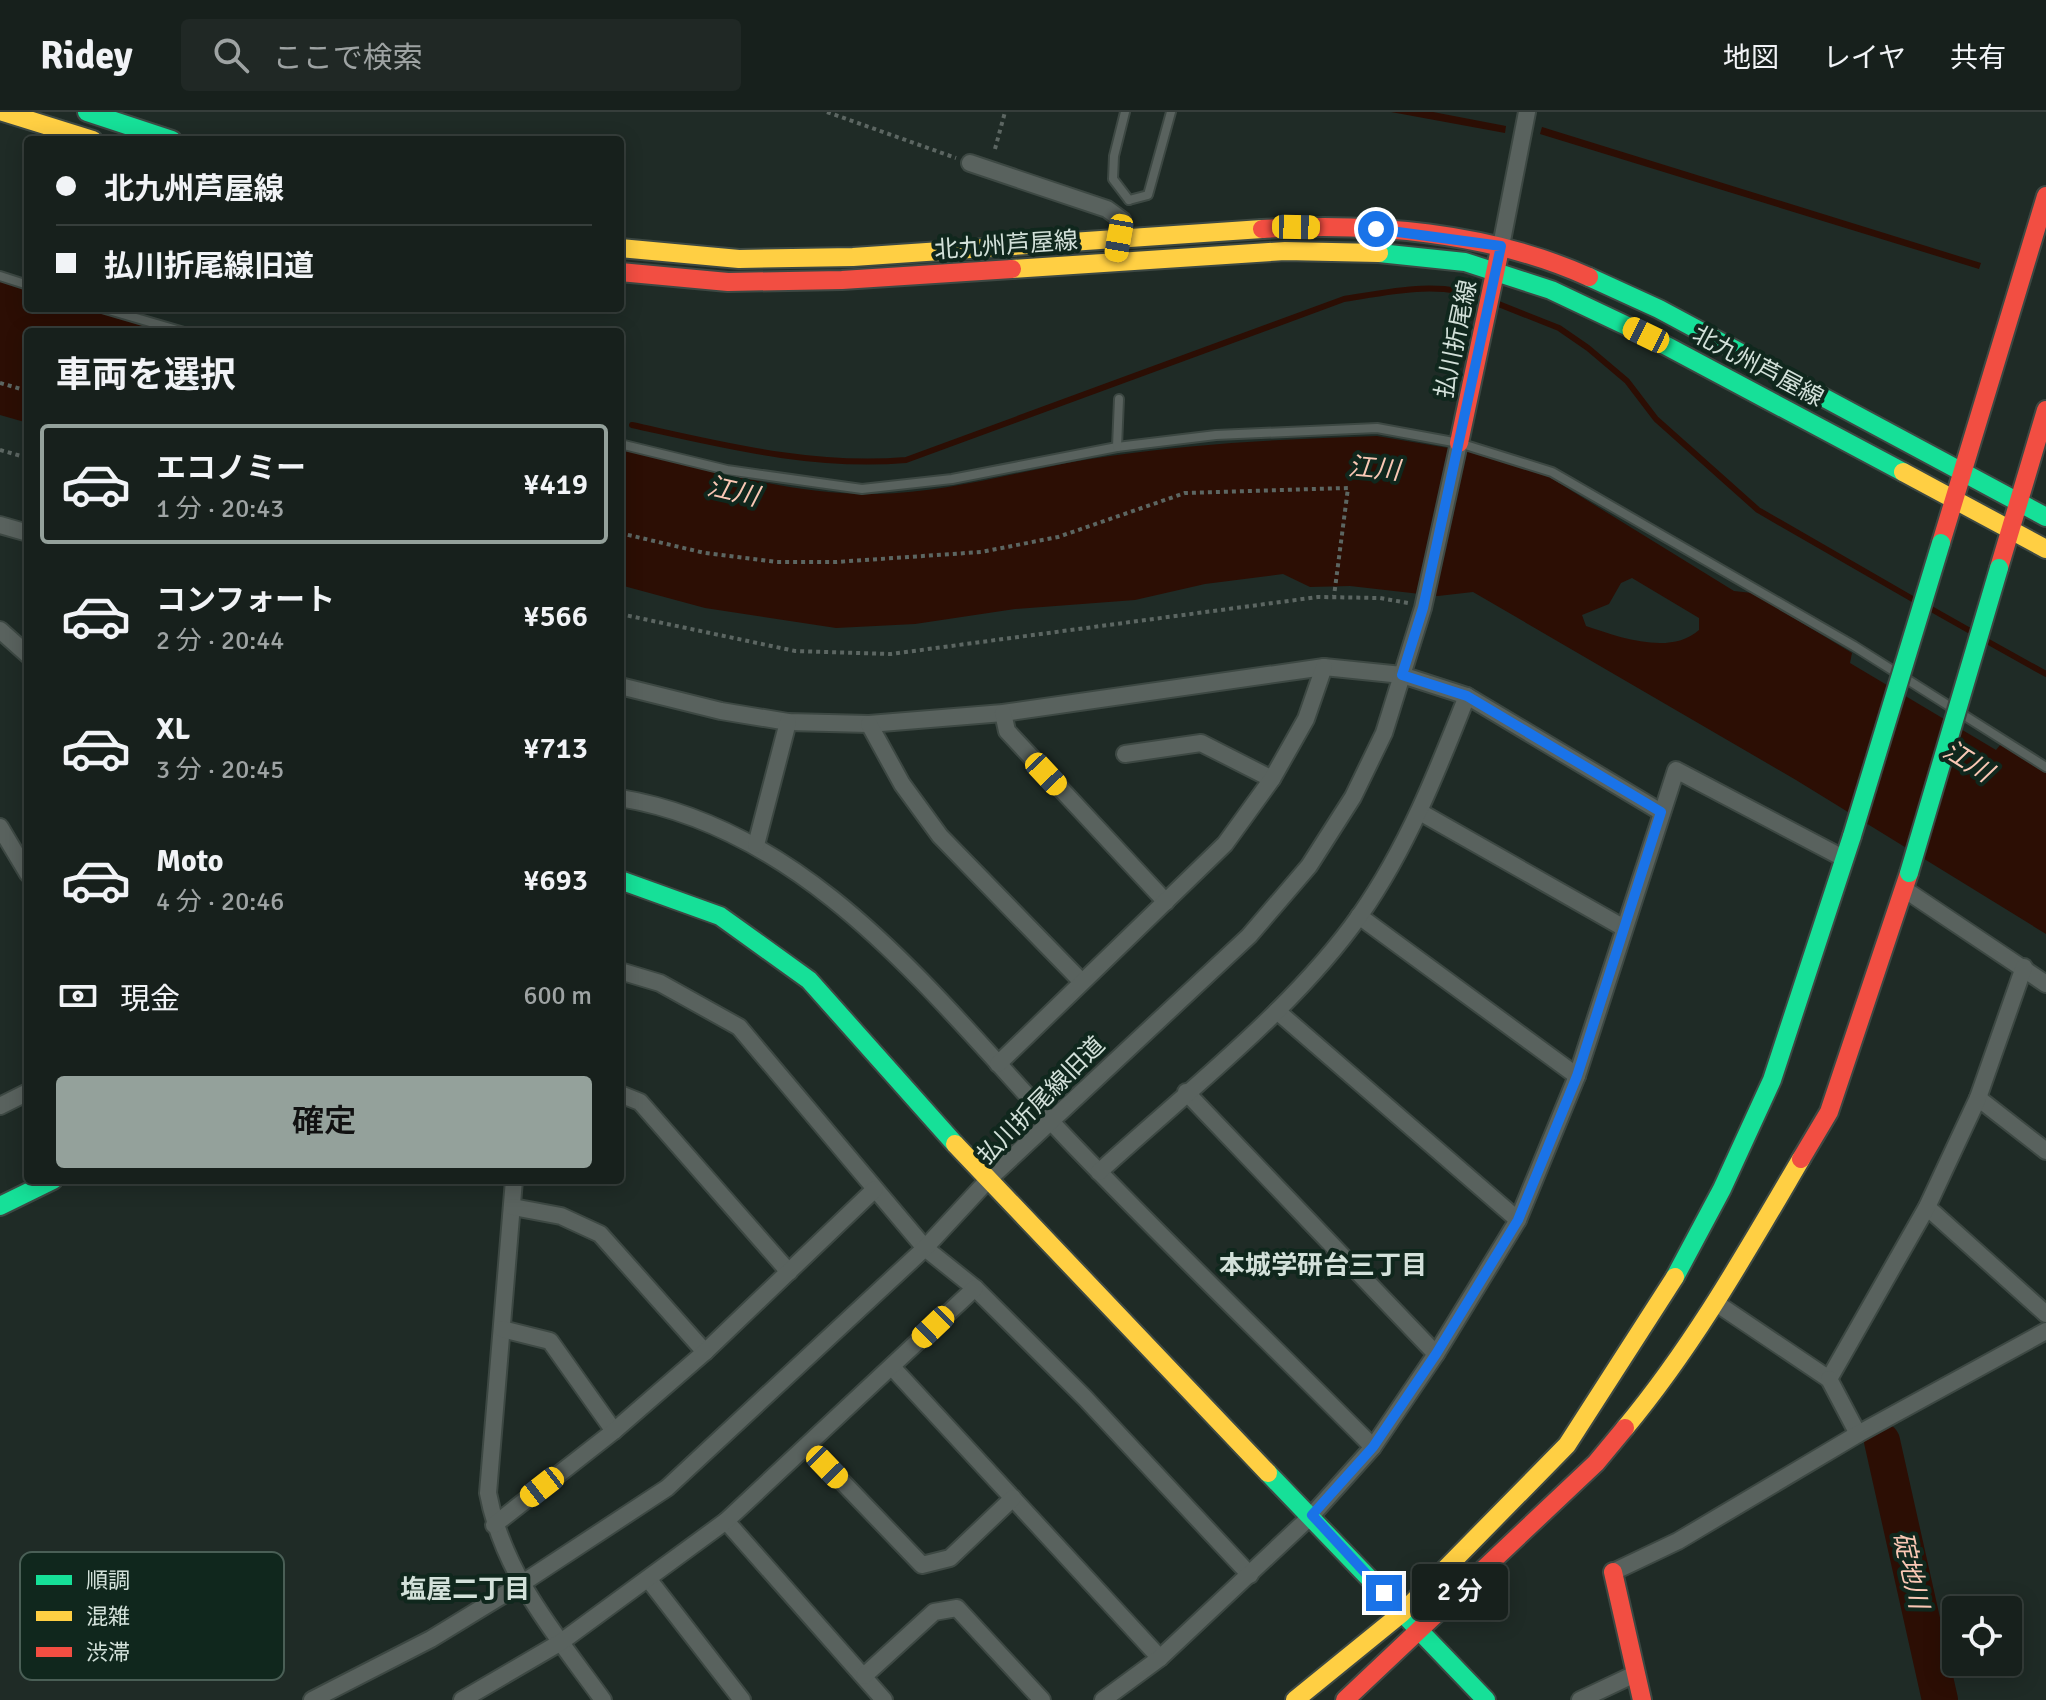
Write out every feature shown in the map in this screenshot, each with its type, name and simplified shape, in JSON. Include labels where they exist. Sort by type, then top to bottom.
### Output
[{"type":"street","points":[[3,112],[80,136]]},
{"type":"street","points":[[87,112],[160,136]]},
{"type":"street","points":[[1501,246],[1527,112]]},
{"type":"street","points":[[970,163],[1107,209],[1120,229],[1114,262]]},
{"type":"street","points":[[1295,1700],[1402,1613],[1567,1445],[1668,1289],[1722,1189],[1772,1080],[1845,859],[2046,196]]},
{"type":"street","name":"北九州芦屋線","points":[[624,248],[739,259],[796,258],[1120,229],[1296,227],[1376,229],[1501,246],[1599,279],[2046,517]]},
{"type":"street","name":"払川折尾線","points":[[1458,447],[1501,246]]},
{"type":"street","name":"北九州芦屋線","points":[[624,272],[728,282],[828,280],[1285,251],[1333,251],[1451,261],[1495,269],[1551,290],[1634,329],[2046,549]]},
{"type":"street","points":[[1345,1700],[1596,1463],[1659,1387],[1716,1303],[1829,1112],[1907,881],[2046,410]]},
{"type":"street","name":"払川折尾線旧道","points":[[1458,447],[1423,608],[1384,733],[1353,797],[1309,866],[1249,936],[988,1180],[1486,1700]]},
{"type":"street","points":[[0,525],[24,532]]},
{"type":"street","points":[[0,630],[24,651]]},
{"type":"street","points":[[998,1064],[1225,844],[1272,779],[1306,719],[1324,667]]},
{"type":"street","points":[[624,687],[721,711],[788,722],[869,724],[1003,713],[1324,667],[1402,675],[1467,696],[1661,812]]},
{"type":"street","points":[[1099,1172],[1277,1011],[1359,916],[1420,812],[1467,696]]},
{"type":"street","points":[[1003,713],[1007,731],[1166,902]]},
{"type":"street","points":[[756,845],[788,722]]},
{"type":"street","points":[[869,724],[902,784],[940,836],[1082,982]]},
{"type":"street","points":[[1125,754],[1201,743],[1272,779]]},
{"type":"street","points":[[1103,1700],[1160,1658],[1312,1515],[1373,1447],[1436,1354],[1518,1220],[1577,1076],[1676,770],[1845,859]]},
{"type":"street","points":[[624,799],[654,803],[709,822],[756,845],[859,919],[1050,1122],[1373,1447]]},
{"type":"street","points":[[1420,812],[1624,928]]},
{"type":"street","points":[[0,827],[24,867]]},
{"type":"street","points":[[312,1700],[431,1639],[667,1488],[925,1248],[988,1180],[809,980],[720,916],[624,881]]},
{"type":"street","points":[[1907,881],[2046,984]]},
{"type":"street","points":[[1359,916],[1577,1076]]},
{"type":"street","points":[[1829,1379],[1927,1207],[1978,1098],[2024,967]]},
{"type":"street","points":[[624,972],[660,983],[739,1027],[925,1248],[975,1288],[1085,1398],[1250,1575]]},
{"type":"street","points":[[1277,1011],[1518,1220]]},
{"type":"street","points":[[1186,1092],[1436,1354]]},
{"type":"street","points":[[0,1106],[24,1094]]},
{"type":"street","points":[[624,1096],[640,1102],[789,1272]]},
{"type":"street","points":[[1978,1098],[2046,1151]]},
{"type":"street","points":[[0,1206],[45,1184]]},
{"type":"street","points":[[514,1184],[488,1463],[488,1493],[494,1525],[506,1558],[603,1700]]},
{"type":"street","points":[[494,1525],[614,1431],[705,1352],[875,1189]]},
{"type":"street","points":[[513,1207],[561,1216],[600,1234],[705,1352]]},
{"type":"street","points":[[1927,1207],[2046,1314]]},
{"type":"street","points":[[462,1700],[561,1642],[726,1521],[809,1447],[975,1288]]},
{"type":"street","points":[[1716,1303],[1829,1379],[1858,1434]]},
{"type":"street","points":[[502,1329],[550,1341],[614,1431]]},
{"type":"street","points":[[1642,1700],[1613,1572],[1678,1541],[1858,1434],[2046,1331]]},
{"type":"street","points":[[892,1367],[1160,1658]]},
{"type":"street","points":[[809,1447],[922,1565],[950,1558],[1013,1498]]},
{"type":"street","points":[[726,1521],[884,1700]]},
{"type":"street","points":[[649,1580],[742,1700]]},
{"type":"street","points":[[864,1676],[934,1612],[957,1608],[1042,1700]]},
{"type":"street","points":[[1580,1700],[1635,1674]]},
{"type":"lane","points":[[1125,112],[1114,156],[1113,179],[1129,200]]},
{"type":"lane","points":[[1129,200],[1148,195],[1171,112]]},
{"type":"lane","points":[[1120,229],[1129,200]]},
{"type":"lane","points":[[0,276],[24,284]]},
{"type":"lane","points":[[116,312],[170,328]]},
{"type":"lane","points":[[1117,447],[1119,399]]},
{"type":"lane","points":[[624,445],[727,470],[862,489],[952,479],[1117,447],[1216,435],[1377,428],[1552,472],[1736,582],[1751,586],[1854,646],[2046,767]]},
{"type":"path","points":[[827,112],[970,163]]},
{"type":"path","points":[[995,149],[1005,112]]},
{"type":"path","points":[[0,383],[24,390]]},
{"type":"path","points":[[0,450],[24,457]]},
{"type":"path","points":[[624,534],[705,553],[777,562],[836,562],[981,552],[1058,537],[1185,493],[1348,488],[1334,596]]},
{"type":"path","points":[[624,615],[795,651],[891,654],[1334,596],[1408,603]]},
{"type":"water","points":[[1391,112],[1433,112],[1506,126],[1505,133]]},
{"type":"water","points":[[1542,127],[1981,263],[1979,269],[1540,134]]},
{"type":"water","points":[[0,281],[24,289],[24,312],[96,312],[152,328],[24,328],[24,422],[0,415]]},
{"type":"water","name":"江川","points":[[1377,436],[1472,452],[1546,475],[1734,591],[1752,593],[1852,653],[1850,663],[1996,750],[2001,744],[2046,772],[2046,934],[1796,780],[1473,592],[1438,596],[1350,586],[1310,587],[1283,574],[1205,584],[1135,600],[1015,609],[915,624],[836,628],[705,608],[624,586],[624,449],[779,485],[877,494],[935,489],[1082,460],[1244,442]],"holes":[[[1632,578],[1699,618],[1699,630],[1674,642],[1644,642],[1586,626],[1582,615],[1609,604],[1621,583]]]},
{"type":"waterway","points":[[632,425],[802,458],[871,462],[906,460],[1344,299],[1431,289],[1482,298]]},
{"type":"waterway","points":[[1496,303],[1559,328],[1588,348],[1627,381],[1656,419],[1758,510],[1916,601]]},
{"type":"waterway","points":[[1926,606],[1972,632]]},
{"type":"waterway","points":[[1985,640],[2046,674]]},
{"type":"waterway","name":"碇地川","points":[[1882,1441],[1940,1700]]},
{"type":"traffic: fast","points":[[87,112],[160,136]]},
{"type":"traffic: fast","points":[[1379,253],[1465,262],[1551,290],[1646,335],[1903,472]]},
{"type":"traffic: fast","points":[[1589,277],[1659,309],[2046,517]]},
{"type":"traffic: fast","points":[[1852,836],[1941,543]]},
{"type":"traffic: fast","points":[[1909,873],[1999,568]]},
{"type":"traffic: fast","points":[[1675,1277],[1722,1189],[1772,1080],[1852,836]]},
{"type":"traffic: fast","points":[[624,881],[720,916],[809,980],[955,1144]]},
{"type":"traffic: fast","points":[[0,1206],[45,1184]]},
{"type":"traffic: fast","points":[[1268,1473],[1486,1700]]},
{"type":"traffic: slow","points":[[3,112],[80,136]]},
{"type":"traffic: slow","points":[[624,248],[739,259],[853,257],[1262,229]]},
{"type":"traffic: slow","points":[[1012,269],[1285,251],[1379,253]]},
{"type":"traffic: slow","points":[[1903,472],[2046,549]]},
{"type":"traffic: slow","points":[[955,1144],[1268,1473]]},
{"type":"traffic: slow","points":[[1625,1428],[1697,1331],[1801,1159]]},
{"type":"traffic: slow","points":[[1295,1700],[1402,1613],[1567,1445],[1675,1277]]},
{"type":"traffic: jam","points":[[1941,543],[2046,196]]},
{"type":"traffic: jam","points":[[1262,229],[1387,229],[1470,240],[1551,262],[1589,277]]},
{"type":"traffic: jam","points":[[1459,443],[1500,249]]},
{"type":"traffic: jam","points":[[624,272],[728,282],[842,280],[1012,269]]},
{"type":"traffic: jam","points":[[1999,568],[2046,410]]},
{"type":"traffic: jam","points":[[1801,1159],[1829,1112],[1909,873]]},
{"type":"traffic: jam","points":[[1345,1700],[1596,1463],[1625,1428]]},
{"type":"traffic: jam","points":[[1613,1572],[1642,1700]]},
{"type":"district","name":"本城学研台三丁目","points":[[1323,1265]]},
{"type":"district","name":"塩屋二丁目","points":[[465,1589]]},
{"type":"route","points":[[1376,229],[1501,246],[1423,608],[1402,675],[1467,696],[1661,812],[1577,1076],[1518,1220],[1436,1354],[1373,1447],[1312,1515],[1384,1593]]}]
